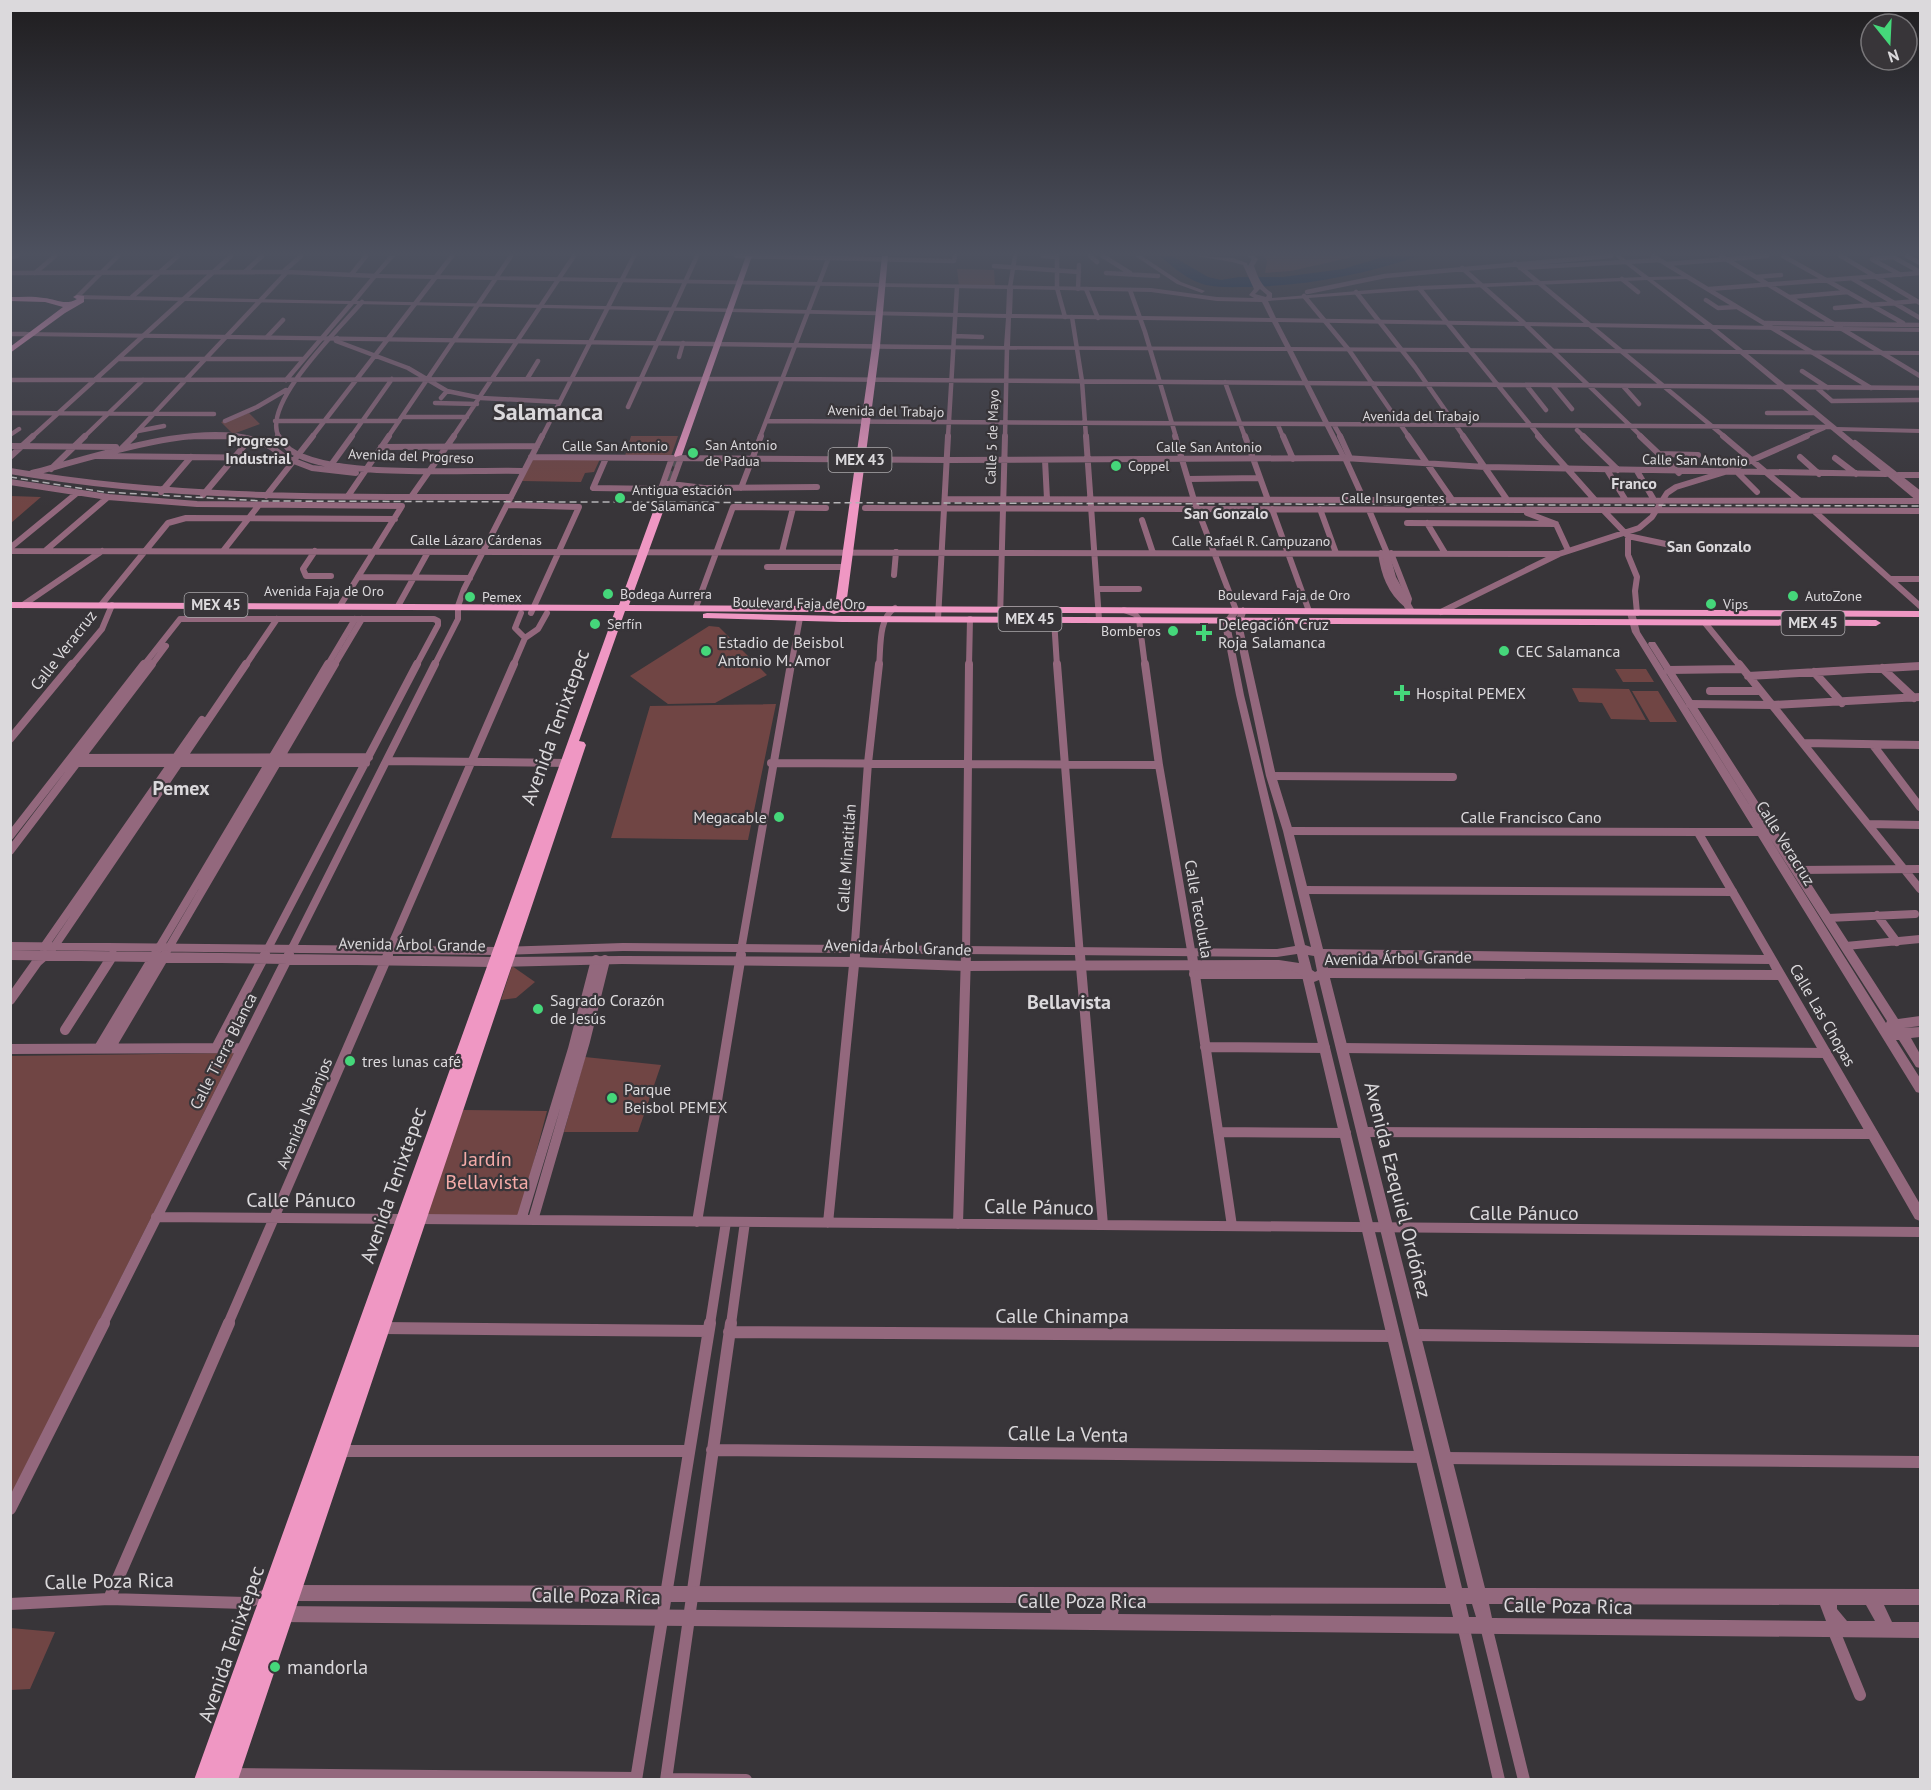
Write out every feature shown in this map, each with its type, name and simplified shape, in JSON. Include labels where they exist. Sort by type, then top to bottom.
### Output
[{"type":"main road","points":[[10,349],[22,340]]},
{"type":"main road","points":[[677,457],[691,425],[690,418],[720,340]]},
{"type":"main road","name":"MEX 43","points":[[840,608],[877,340]]},
{"type":"main road","name":"Avenida Tenixtepec","points":[[205,1779],[271,1593],[411,1219],[659,509]]},
{"type":"main road","name":"Avenida Faja de Oro","points":[[10,605],[421,606]]},
{"type":"main road","name":"Boulevard Faja de Oro","points":[[421,606],[529,611],[623,610],[800,618],[884,619],[938,614],[1099,614],[1139,620],[1179,615],[1309,610],[1328,616],[1409,608],[1441,612],[1635,615],[1920,614]]},
{"type":"main road","name":"Boulevard Faja de Oro","points":[[529,611],[547,613],[696,607],[895,608],[970,619],[1000,614],[1054,619],[1120,609],[1227,620],[1240,613],[1464,622],[1635,615],[1705,623],[1920,623]]},
{"type":"main road","points":[[800,618],[822,616],[840,608]]},
{"type":"main road","points":[[1401,621],[1409,617],[1409,608]]},
{"type":"main road","points":[[1441,612],[1464,622]]},
{"type":"main road","points":[[1788,614],[1795,623]]},
{"type":"main road","name":"Avenida Tenixtepec","points":[[228,1777],[382,1328],[411,1219]]},
{"type":"street","points":[[10,457],[139,340]]},
{"type":"street","points":[[10,446],[122,448],[226,340]]},
{"type":"street","points":[[286,380],[321,340]]},
{"type":"street","points":[[297,455],[280,439],[275,421],[278,409],[295,382],[333,340]]},
{"type":"street","points":[[335,340],[435,381],[447,391],[479,401]]},
{"type":"street","points":[[266,496],[289,459],[297,455],[386,340]]},
{"type":"street","points":[[422,340],[953,347],[1920,353]]},
{"type":"street","points":[[348,496],[454,340]]},
{"type":"street","points":[[628,407],[659,340]]},
{"type":"street","points":[[741,488],[797,340]]},
{"type":"street","points":[[938,614],[954,340]]},
{"type":"street","name":"Calle 5 de Mayo","points":[[1000,614],[1007,340]]},
{"type":"street","points":[[1076,340],[1082,381],[1099,614]]},
{"type":"street","points":[[1147,340],[1194,499],[1240,613]]},
{"type":"street","points":[[1284,340],[1329,426],[1364,500]]},
{"type":"street","points":[[1341,340],[1453,501]]},
{"type":"street","points":[[1395,340],[1508,501]]},
{"type":"street","points":[[1460,340],[1531,427],[1595,500]]},
{"type":"street","points":[[1541,340],[1690,483]]},
{"type":"street","points":[[1607,340],[1800,501]]},
{"type":"street","points":[[1725,340],[1830,428],[1920,494]]},
{"type":"street","points":[[1791,340],[1871,388]]},
{"type":"street","points":[[1860,340],[1920,376]]},
{"type":"street","points":[[411,497],[519,341]]},
{"type":"street","name":"Calle Tierra Blanca","points":[[10,1509],[458,619],[458,609],[470,578],[591,342]]},
{"type":"street","points":[[679,357],[683,343]]},
{"type":"street","points":[[118,359],[304,359]]},
{"type":"street","points":[[527,379],[537,361]]},
{"type":"street","points":[[1802,370],[1828,388]]},
{"type":"street","points":[[10,381],[784,379],[1920,388]]},
{"type":"street","points":[[50,469],[143,380]]},
{"type":"street","points":[[331,465],[392,380]]},
{"type":"street","points":[[225,421],[271,400],[295,382]]},
{"type":"street","points":[[1225,382],[1268,500]]},
{"type":"street","points":[[1527,386],[1546,411]]},
{"type":"street","points":[[1553,386],[1572,409]]},
{"type":"street","points":[[1623,386],[1639,404]]},
{"type":"street","points":[[1816,388],[1832,401],[1920,399]]},
{"type":"street","points":[[1908,388],[1920,399]]},
{"type":"street","points":[[441,399],[447,391]]},
{"type":"street","points":[[435,403],[560,402]]},
{"type":"street","points":[[10,413],[214,414]]},
{"type":"street","points":[[1767,413],[1814,413]]},
{"type":"street","points":[[275,421],[363,421],[467,417]]},
{"type":"street","name":"Avenida del Trabajo","points":[[766,421],[1172,426],[1830,428],[1920,431]]},
{"type":"street","points":[[138,431],[164,426]]},
{"type":"street","points":[[1278,426],[1293,459]]},
{"type":"street","name":"Avenida del Trabajo","points":[[1531,427],[1577,430],[1632,428]]},
{"type":"street","points":[[1441,612],[1568,550],[1627,534],[1644,524],[1658,503],[1671,490],[1725,472],[1830,428]]},
{"type":"street","points":[[10,435],[15,430]]},
{"type":"street","points":[[1577,430],[1618,470]]},
{"type":"street","points":[[26,474],[122,448],[204,436],[249,440],[272,447],[289,459]]},
{"type":"street","points":[[1847,439],[1858,452],[1920,500]]},
{"type":"street","points":[[1847,439],[1920,500]]},
{"type":"street","points":[[203,495],[249,440]]},
{"type":"street","points":[[381,447],[537,447]]},
{"type":"street","points":[[1660,454],[1698,455]]},
{"type":"street","name":"Avenida del Progreso","points":[[297,455],[364,472],[524,471]]},
{"type":"street","points":[[97,456],[289,459],[320,469],[364,472]]},
{"type":"street","points":[[161,492],[191,457]]},
{"type":"street","name":"Calle San Antonio","points":[[531,457],[860,460],[1344,458],[1485,467],[1886,474]]},
{"type":"street","points":[[672,483],[677,457]]},
{"type":"street","points":[[662,486],[677,457]]},
{"type":"street","points":[[1800,457],[1819,474]]},
{"type":"street","points":[[606,458],[593,488],[662,486],[672,483],[693,487],[817,487]]},
{"type":"street","points":[[1835,458],[1856,474]]},
{"type":"street","points":[[1046,460],[1047,500]]},
{"type":"street","points":[[1607,470],[1624,499]]},
{"type":"street","points":[[10,471],[90,484],[203,495],[511,497]]},
{"type":"street","points":[[1637,471],[1658,503]]},
{"type":"street","points":[[1738,473],[1757,492]]},
{"type":"street","points":[[1897,476],[1920,475]]},
{"type":"street","points":[[1188,479],[1260,478]]},
{"type":"street","points":[[10,482],[108,497],[197,504],[402,506],[340,606]]},
{"type":"street","points":[[10,549],[77,493]]},
{"type":"street","points":[[45,551],[108,497]]},
{"type":"street","name":"Calle Insurgentes","points":[[946,499],[1595,500],[1814,511],[1920,511]]},
{"type":"street","name":"Calle Insurgentes","points":[[865,508],[1518,510],[1537,513],[1603,510],[1658,503],[1920,500]]},
{"type":"street","points":[[168,523],[165,520],[197,504]]},
{"type":"street","points":[[223,551],[259,505]]},
{"type":"street","points":[[507,506],[579,507],[529,611],[515,628],[525,638]]},
{"type":"street","points":[[696,607],[733,507],[826,508]]},
{"type":"street","points":[[782,552],[793,508]]},
{"type":"street","points":[[1272,509],[1309,610]]},
{"type":"street","points":[[1320,509],[1336,553]]},
{"type":"street","points":[[1369,510],[1392,576],[1409,608]]},
{"type":"street","points":[[1603,510],[1627,534],[1680,547]]},
{"type":"street","points":[[1814,511],[1920,606]]},
{"type":"street","points":[[1537,513],[1556,524],[1568,550]]},
{"type":"street","points":[[106,605],[168,523],[176,520],[186,518],[395,519]]},
{"type":"street","points":[[1142,520],[1153,553]]},
{"type":"street","points":[[1407,522],[1556,524]]},
{"type":"street","points":[[1427,523],[1445,553]]},
{"type":"street","points":[[1627,534],[1628,555],[1637,576],[1635,615]]},
{"type":"street","name":"Calle Lázaro Cárdenas","points":[[10,549],[45,551],[942,553]]},
{"type":"street","points":[[22,605],[102,551]]},
{"type":"street","points":[[315,551],[303,569],[304,573],[306,576],[331,576]]},
{"type":"street","points":[[398,606],[428,552]]},
{"type":"street","points":[[894,575],[896,552]]},
{"type":"street","name":"Calle Rafaél R. Campuzano","points":[[942,553],[1559,554]]},
{"type":"street","points":[[767,567],[846,567]]},
{"type":"street","points":[[358,577],[470,578]]},
{"type":"street","points":[[1891,579],[1920,579]]},
{"type":"street","points":[[1097,589],[1139,589]]},
{"type":"street","name":"Calle Veracruz","points":[[10,739],[102,629],[106,605]]},
{"type":"street","points":[[884,619],[888,612],[895,608]]},
{"type":"street","points":[[1120,609],[1132,612],[1139,620]]},
{"type":"street","name":"Avenida Naranjos","points":[[109,1599],[525,638],[538,630],[547,613]]},
{"type":"street","name":"Avenida Ezequiel Ordóñez","points":[[1240,613],[1238,624],[1271,776],[1288,831],[1324,973],[1524,1779]]},
{"type":"street","name":"Calle Veracruz","points":[[1635,615],[1920,1088]]},
{"type":"street","name":"Calle Veracruz","points":[[1635,615],[1676,698],[1767,832],[1797,870],[1920,1063]]},
{"type":"street","points":[[698,1222],[771,763],[800,618]]},
{"type":"street","points":[[12,847],[74,761],[183,619],[438,621],[368,760],[216,1048]]},
{"type":"street","points":[[10,1000],[178,761],[274,619]]},
{"type":"street","points":[[99,1048],[359,619]]},
{"type":"street","name":"Calle Minatitlán","points":[[828,1223],[854,962],[868,764],[884,619]]},
{"type":"street","points":[[958,1224],[966,966],[966,764],[970,619]]},
{"type":"street","points":[[1054,619],[1063,764],[1103,1226]]},
{"type":"street","name":"Calle Tecolutla","points":[[1139,620],[1159,765],[1191,951],[1232,1226]]},
{"type":"street","name":"Avenida Ezequiel Ordóñez","points":[[1227,620],[1227,636],[1240,695],[1499,1779]]},
{"type":"street","points":[[1705,623],[1920,889]]},
{"type":"street","points":[[1748,676],[1920,666]]},
{"type":"street","points":[[1882,668],[1917,697]]},
{"type":"street","points":[[1668,670],[1742,669]]},
{"type":"street","points":[[1814,672],[1842,703]]},
{"type":"street","points":[[1710,691],[1760,691]]},
{"type":"street","points":[[1690,704],[1842,703],[1917,697]]},
{"type":"street","points":[[1804,743],[1920,745]]},
{"type":"street","points":[[1873,745],[1920,807]]},
{"type":"street","points":[[110,1048],[170,947],[275,760]]},
{"type":"street","points":[[10,836],[74,761],[368,760]]},
{"type":"street","points":[[387,761],[570,763]]},
{"type":"street","points":[[771,763],[1159,765]]},
{"type":"street","points":[[1271,776],[1453,777]]},
{"type":"street","points":[[1281,824],[1288,831],[1282,837],[1274,830],[1281,824]]},
{"type":"street","points":[[1868,824],[1920,825]]},
{"type":"street","name":"Calle Francisco Cano","points":[[1288,831],[1767,832]]},
{"type":"street","name":"Calle Las Chopas","points":[[1698,832],[1920,1215]]},
{"type":"street","points":[[1797,870],[1920,868]]},
{"type":"street","points":[[1303,890],[1733,892]]},
{"type":"street","points":[[1828,918],[1915,914]]},
{"type":"street","points":[[1877,915],[1897,942]]},
{"type":"street","points":[[1846,946],[1920,939]]},
{"type":"street","name":"Avenida Árbol Grande","points":[[10,946],[44,953],[112,956],[387,960],[502,957],[623,947],[1277,953],[1302,948],[1328,955],[1772,960]]},
{"type":"street","points":[[65,1030],[118,946]]},
{"type":"street","name":"Avenida Árbol Grande","points":[[10,956],[118,946],[269,947],[391,949],[502,957],[601,960],[854,962],[1194,970],[1287,965],[1314,977],[1324,973],[1781,975]]},
{"type":"street","points":[[1553,957],[1559,973]]},
{"type":"street","points":[[1590,958],[1596,973]]},
{"type":"street","points":[[521,1220],[601,960]]},
{"type":"street","points":[[533,1220],[585,1041],[601,960]]},
{"type":"street","points":[[1841,960],[1855,960]]},
{"type":"street","points":[[128,999],[139,999]]},
{"type":"street","points":[[1885,1031],[1899,1029],[1920,1021]]},
{"type":"street","points":[[1899,1029],[1920,1032]]},
{"type":"street","points":[[1205,1047],[1325,1048]]},
{"type":"street","points":[[10,1049],[241,1048]]},
{"type":"street","points":[[1342,1048],[1826,1053]]},
{"type":"street","points":[[1218,1132],[1346,1133]]},
{"type":"street","points":[[1363,1132],[1873,1134]]},
{"type":"street","name":"Calle Pánuco","points":[[156,1217],[1920,1232]]},
{"type":"street","points":[[228,1777],[636,1779],[726,1222]]},
{"type":"street","points":[[745,1222],[666,1779],[746,1779]]},
{"type":"street","points":[[382,1328],[708,1330]]},
{"type":"street","name":"Calle Chinampa","points":[[729,1332],[1394,1336]]},
{"type":"street","points":[[1414,1335],[1920,1341]]},
{"type":"street","name":"Calle La Venta","points":[[712,1450],[1423,1457]]},
{"type":"street","points":[[340,1451],[689,1451]]},
{"type":"street","points":[[1444,1458],[1920,1462]]},
{"type":"street","name":"Calle Poza Rica","points":[[10,1604],[109,1599],[245,1603],[271,1593],[1920,1597]]},
{"type":"street","points":[[1062,1595],[1058,1608],[1062,1622]]},
{"type":"street","points":[[1107,1622],[1111,1609],[1108,1595]]},
{"type":"street","points":[[1827,1597],[1830,1613],[1838,1629],[1860,1695]]},
{"type":"street","points":[[1870,1597],[1883,1618],[1885,1629]]},
{"type":"street","name":"Calle Poza Rica","points":[[245,1603],[264,1614],[1920,1630]]},
{"type":"green space","points":[[249,413],[260,424],[233,434],[221,422]]},
{"type":"green space","points":[[631,436],[678,436],[671,456],[625,456]]},
{"type":"green space","points":[[532,459],[600,459],[594,472],[585,473],[581,482],[522,481]]},
{"type":"green space","points":[[11,496],[41,497],[11,523]]},
{"type":"green space","name":"Estadio de Beisbol Antonio M. Amor","points":[[709,626],[719,627],[767,675],[715,703],[668,704],[630,676]]},
{"type":"green space","points":[[1615,669],[1646,669],[1654,682],[1623,682]]},
{"type":"green space","points":[[1572,688],[1629,689],[1646,720],[1611,719],[1602,703],[1579,702]]},
{"type":"green space","points":[[1632,691],[1658,691],[1677,722],[1650,722]]},
{"type":"green space","points":[[776,704],[748,840],[611,838],[650,706]]},
{"type":"green space","points":[[512,966],[535,982],[516,998],[501,1000]]},
{"type":"green space","points":[[234,1053],[11,1496],[11,1056]]},
{"type":"green space","name":"Parque Beisbol PEMEX","points":[[585,1057],[661,1065],[638,1132],[564,1132]]},
{"type":"green space","name":"Jardín Bellavista","points":[[463,1110],[547,1111],[519,1218],[425,1217]]},
{"type":"green space","points":[[11,1628],[55,1632],[30,1689],[11,1690]]},
{"type":"tunnel","points":[[659,509],[678,455]]},
{"type":"railway","points":[[10,477],[104,492],[263,501],[1920,506]]},
{"type":"place","name":"San Antonio de Padua","points":[[693,453]]},
{"type":"place","name":"Coppel","points":[[1116,466]]},
{"type":"place","name":"Antigua estación de Salamanca","points":[[620,498]]},
{"type":"place","name":"Bodega Aurrera","points":[[608,594]]},
{"type":"place","name":"AutoZone","points":[[1793,596]]},
{"type":"place","name":"Pemex","points":[[470,597]]},
{"type":"place","name":"Vips","points":[[1711,604]]},
{"type":"place","name":"Serfín","points":[[595,624]]},
{"type":"place","name":"Bomberos","points":[[1173,631]]},
{"type":"place","name":"Delegación Cruz Roja Salamanca","points":[[1204,633]]},
{"type":"place","name":"Estadio de Beisbol Antonio M. Amor","points":[[706,651]]},
{"type":"place","name":"CEC Salamanca","points":[[1504,651]]},
{"type":"place","name":"Hospital PEMEX","points":[[1402,693]]},
{"type":"place","name":"Megacable","points":[[779,817]]},
{"type":"place","name":"Sagrado Corazón de Jesús","points":[[538,1009]]},
{"type":"place","name":"tres lunas café","points":[[350,1061]]},
{"type":"place","name":"Parque Beisbol PEMEX","points":[[612,1098]]},
{"type":"place","name":"mandorla","points":[[275,1667]]},
{"type":"district","name":"Salamanca","points":[[548,412]]},
{"type":"district","name":"Progreso Industrial","points":[[258,449]]},
{"type":"district","name":"Franco","points":[[1634,483]]},
{"type":"district","name":"San Gonzalo","points":[[1226,513]]},
{"type":"district","name":"San Gonzalo","points":[[1709,546]]},
{"type":"district","name":"Pemex","points":[[181,788]]},
{"type":"district","name":"Bellavista","points":[[1069,1002]]}]
